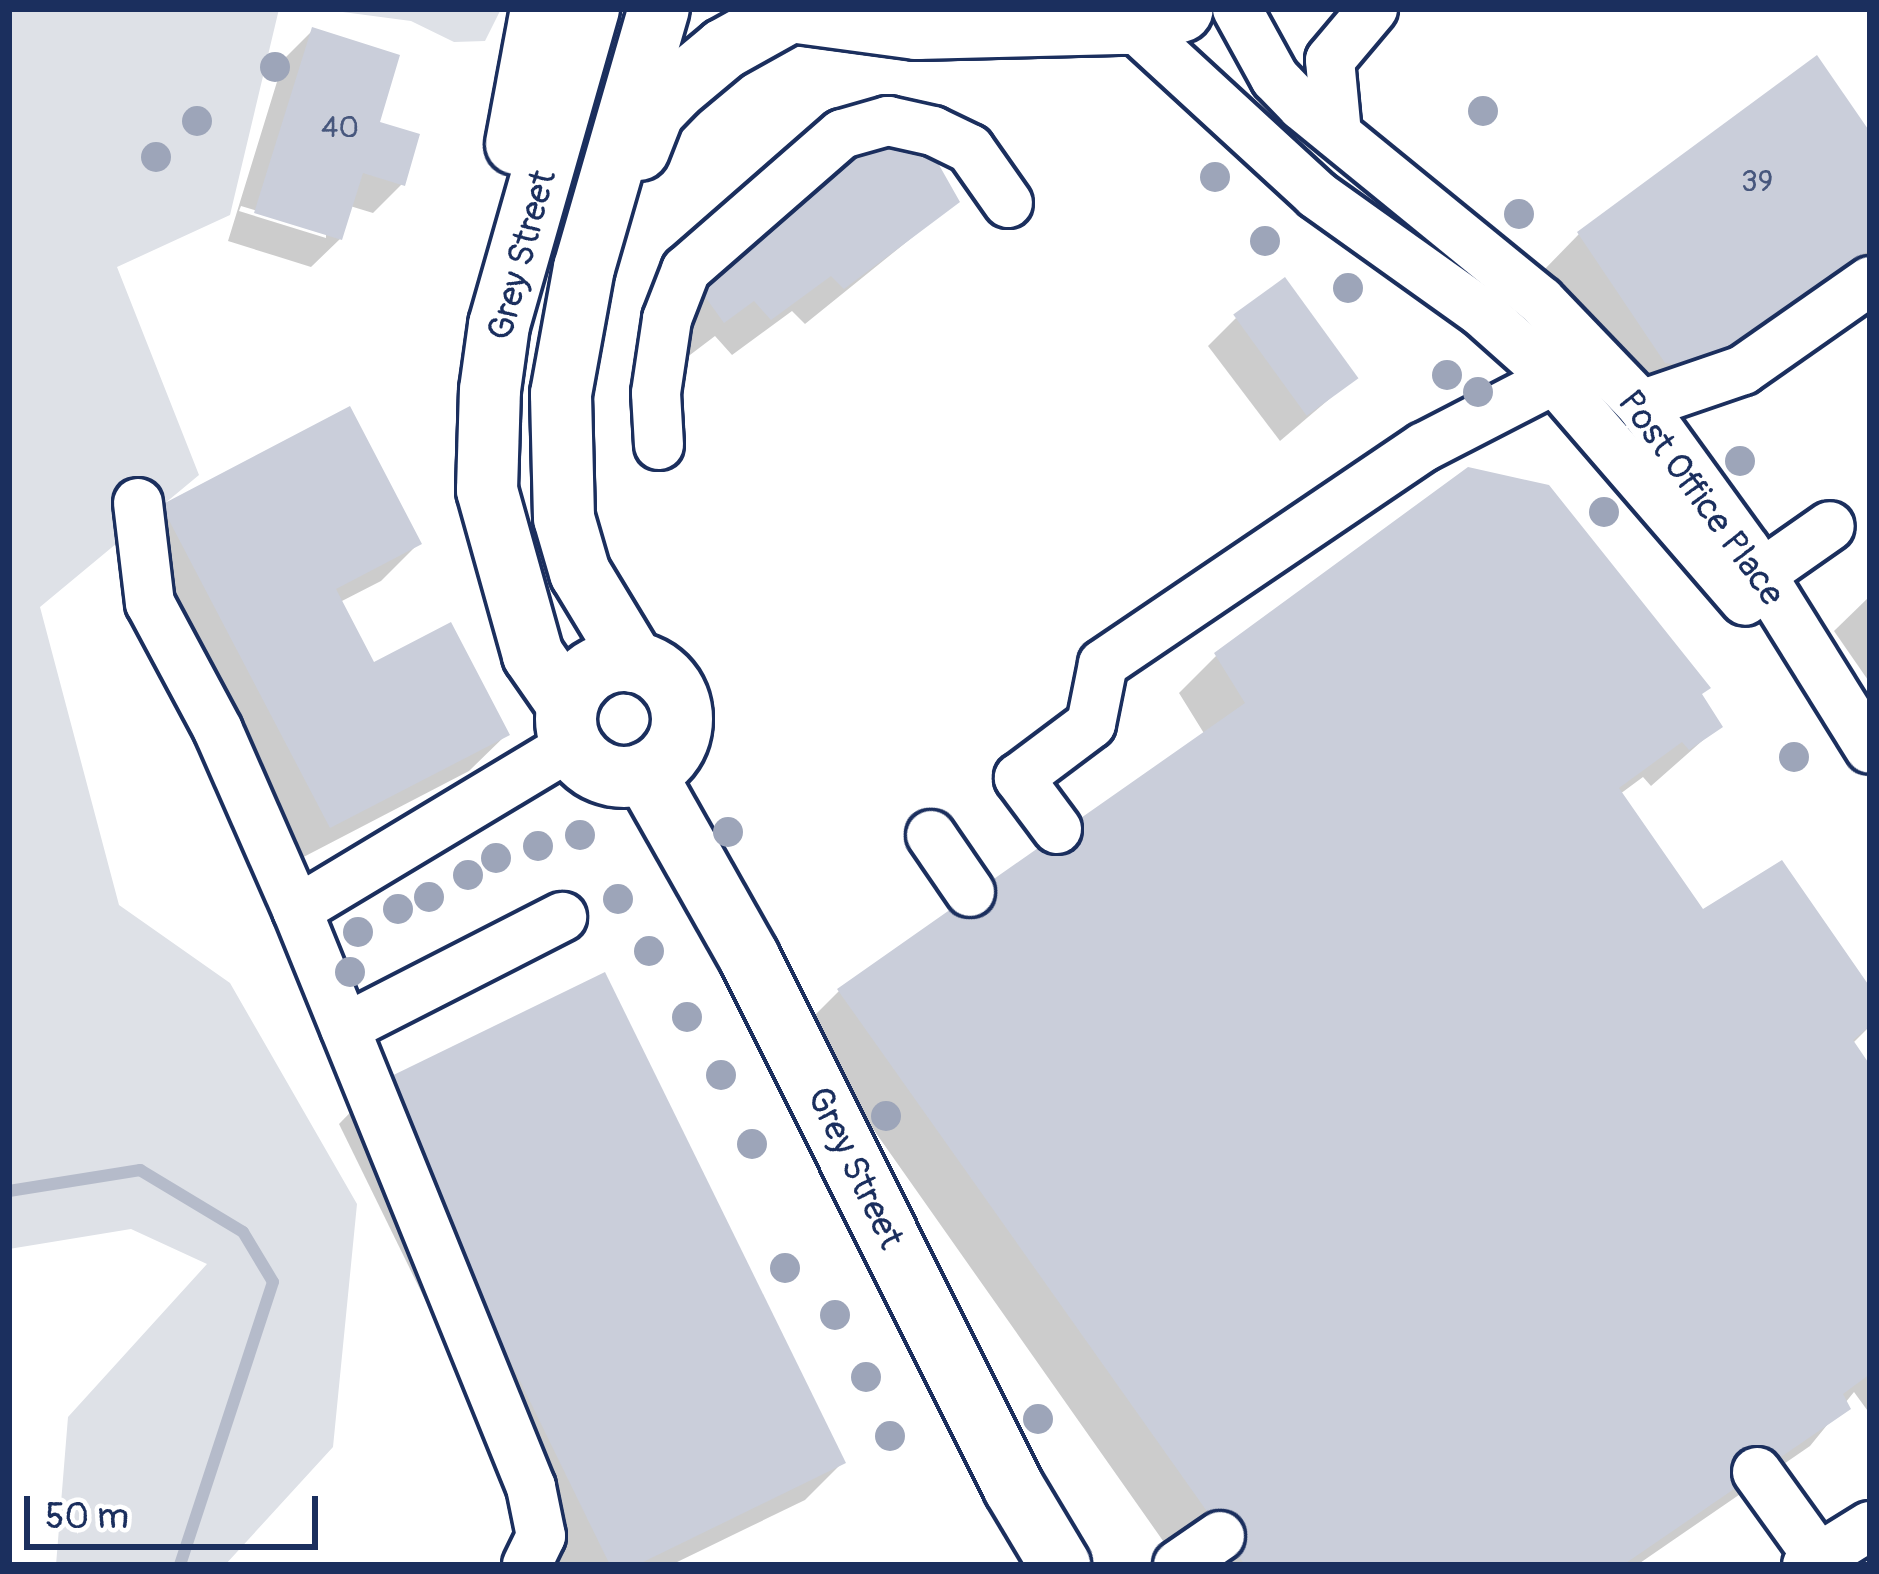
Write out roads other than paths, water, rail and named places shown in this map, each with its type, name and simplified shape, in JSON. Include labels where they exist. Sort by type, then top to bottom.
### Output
[{"type":"highway","points":[[792,9],[917,26],[1154,15]]},
{"type":"main road","points":[[500,325],[488,301],[541,9]]},
{"type":"main road","name":"Grey Street","points":[[570,724],[532,655],[487,490],[490,390],[500,325],[589,9]]},
{"type":"main road","name":"Grey Street","points":[[634,662],[580,573],[564,518],[561,394],[584,268],[659,9]]},
{"type":"main road","points":[[490,390],[561,394],[654,112],[724,49],[792,9]]},
{"type":"main road","points":[[634,662],[659,673],[681,707],[668,757],[645,773],[600,772],[570,724],[587,674],[634,662]]},
{"type":"main road","name":"Grey Street","points":[[645,773],[749,957],[1014,1488],[1060,1565]]},
{"type":"street","name":"Post Office Place","points":[[1237,9],[1274,78],[1336,134],[1468,237],[1575,369],[1641,405],[1760,574],[1870,749]]},
{"type":"street","points":[[1336,134],[1330,60],[1373,9]]},
{"type":"street","points":[[1154,15],[1317,195],[1481,312],[1575,369],[1791,658],[1823,680]]},
{"type":"street","points":[[659,445],[658,375],[686,270],[842,134],[888,122],[932,131],[970,149],[1008,202]]},
{"type":"street","points":[[1641,405],[1743,370],[1870,281]]},
{"type":"street","points":[[1057,830],[1019,778],[1091,724],[1103,664],[1343,498],[1575,369]]},
{"type":"street","points":[[138,503],[150,603],[218,730],[297,910],[531,1487],[541,1535],[527,1565]]},
{"type":"street","points":[[1760,574],[1831,526]]},
{"type":"street","points":[[297,910],[570,724]]},
{"type":"street","points":[[931,836],[970,892]]},
{"type":"street","points":[[345,1028],[562,917]]},
{"type":"street","points":[[1757,1472],[1812,1561],[1870,1526]]},
{"type":"street","points":[[1178,1565],[1220,1536]]},
{"type":"waterway","points":[[9,1191],[140,1170],[243,1232],[273,1282],[180,1565]]}]
